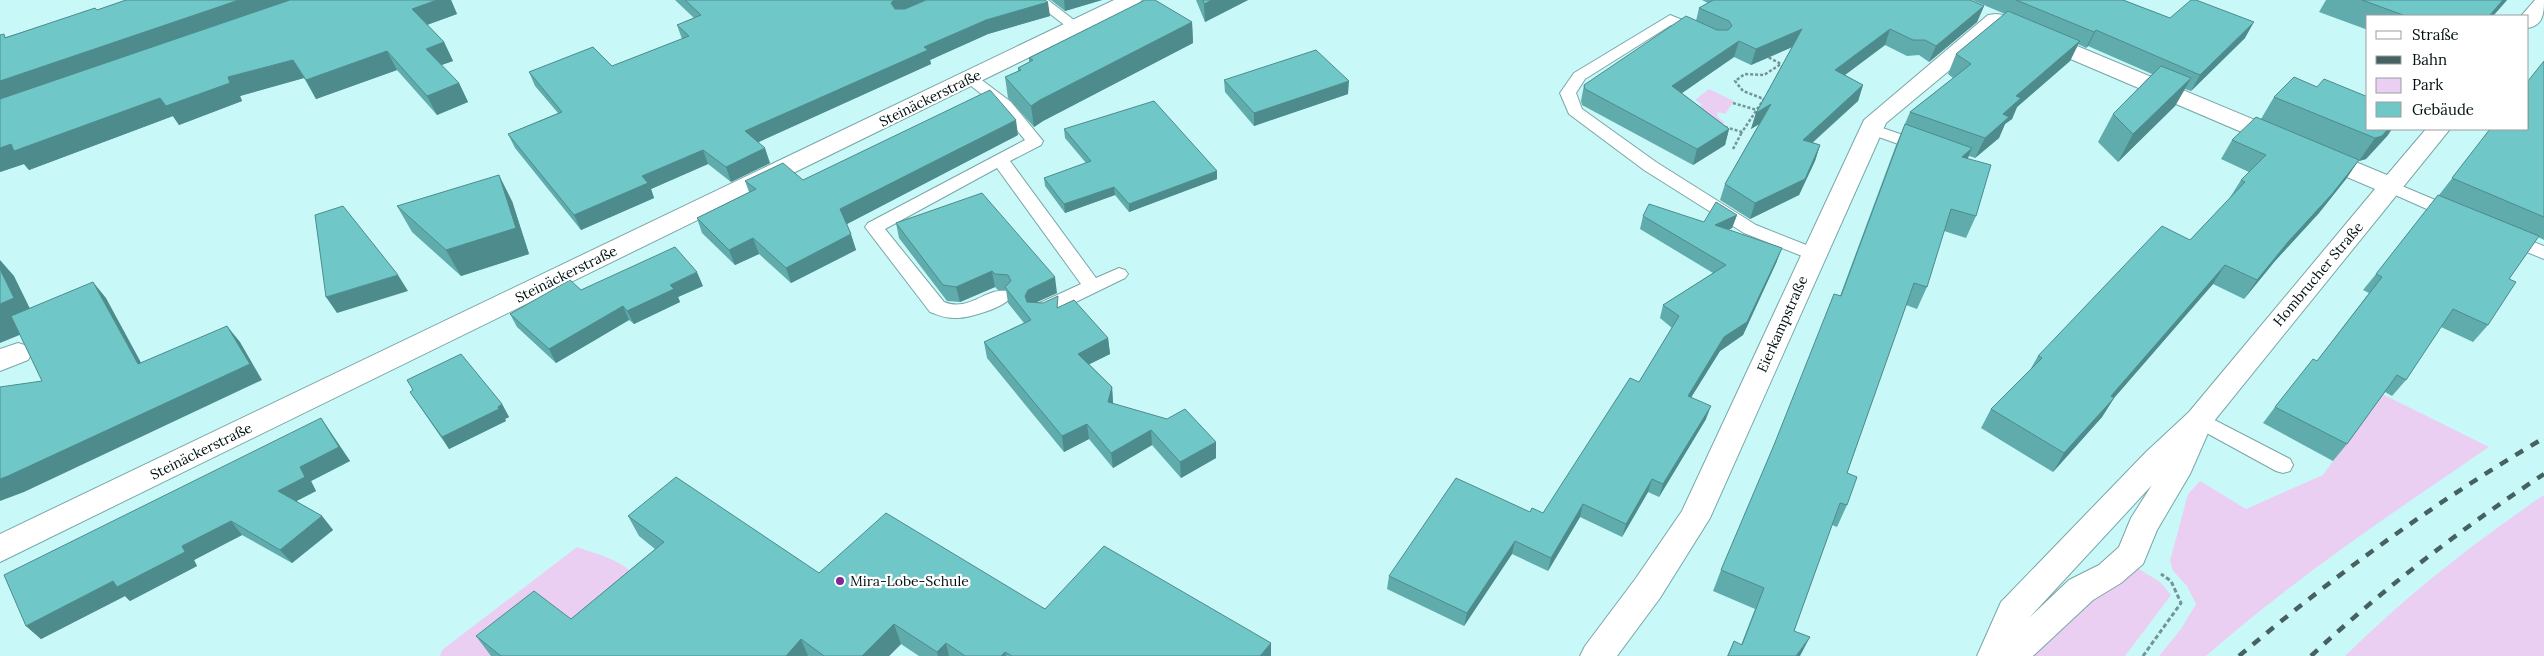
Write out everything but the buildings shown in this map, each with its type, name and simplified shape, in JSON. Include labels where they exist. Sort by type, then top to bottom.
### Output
[{"type":"street","name":"Steinäckerstraße","points":[[0,549],[1131,0]]},
{"type":"street","points":[[2529,20],[2538,3]]},
{"type":"street","name":"Eierkampstraße","points":[[1597,656],[1648,588],[1694,518],[1813,254],[1876,120],[2002,22],[2390,186]]},
{"type":"street","name":"Hombrucher Straße","points":[[1994,656],[2013,612],[2157,460],[2199,420],[2437,130]]},
{"type":"street","name":"Hombrucher Straße","points":[[2010,656],[2081,590],[2110,574],[2132,555],[2142,527],[2174,474],[2199,420]]},
{"type":"lane","points":[[1039,0],[1076,27]]},
{"type":"lane","points":[[1719,41],[1670,19],[1579,76],[1568,93],[1575,111],[1650,166],[1716,209],[1750,229],[1813,254]]},
{"type":"lane","points":[[970,78],[1005,105],[1035,141],[874,227],[937,307],[948,313],[964,312],[1003,296]]},
{"type":"lane","points":[[1871,130],[1935,153]]},
{"type":"lane","points":[[1000,160],[1092,286]]},
{"type":"lane","points":[[2390,186],[2472,222]]},
{"type":"lane","points":[[2490,229],[2544,253]]},
{"type":"lane","points":[[1038,312],[1119,274]]},
{"type":"lane","points":[[2199,420],[2283,465]]},
{"type":"path","points":[[1719,41],[1736,40],[1781,64],[1764,75],[1745,74],[1736,79],[1737,86],[1743,91],[1764,99],[1733,149]]},
{"type":"path","points":[[1733,103],[1757,110]]},
{"type":"path","points":[[1722,127],[1742,132]]},
{"type":"green space","points":[[1709,89],[1734,101],[1725,114],[1718,112],[1717,116],[1724,122],[1722,127],[1697,109],[1702,104],[1695,100]]},
{"type":"green space","points":[[2372,389],[2489,447],[2309,573],[2206,656],[2159,656],[2181,629],[2196,604],[2187,586],[2173,571],[2170,561],[2188,494],[2200,481],[2246,509],[2323,475],[2368,412]]},
{"type":"green space","points":[[2544,495],[2544,656],[2345,656],[2416,591],[2491,532]]},
{"type":"green space","points":[[577,547],[625,566],[638,580],[642,590],[491,656],[440,656],[442,650]]},
{"type":"green space","points":[[2139,569],[2160,582],[2171,595],[2125,656],[2034,656],[2055,628],[2122,575]]},
{"type":"railway","points":[[2239,656],[2349,568],[2425,514],[2544,438]]},
{"type":"railway","points":[[2311,656],[2424,560],[2544,474]]},
{"type":"place","name":"Mira-Lobe-Schule","points":[[840,581]]}]
